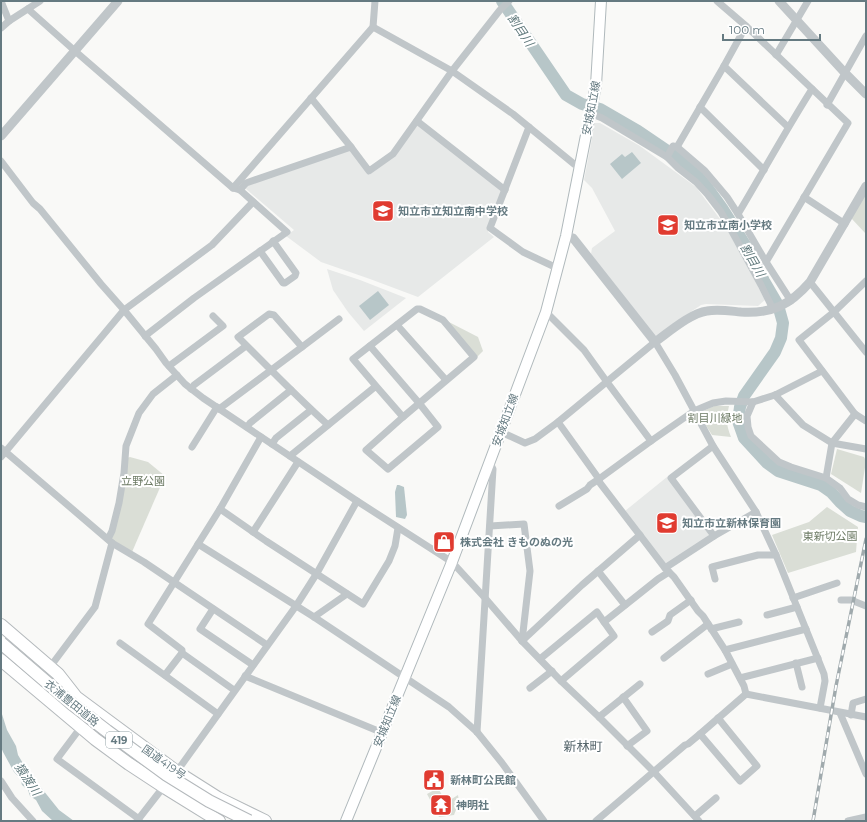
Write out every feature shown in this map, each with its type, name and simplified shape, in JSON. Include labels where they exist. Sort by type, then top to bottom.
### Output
[{"type":"highway","name":"国道419号","points":[[1,625],[45,667],[58,674],[76,697],[177,772],[218,798],[265,821]]},
{"type":"highway","name":"衣浦豊田道路","points":[[1,632],[45,667]]},
{"type":"highway","name":"衣浦豊田道路","points":[[1,643],[72,704],[167,775],[209,801],[249,821]]},
{"type":"highway","name":"衣浦豊田道路","points":[[1,649],[67,707],[112,742],[157,774],[213,810],[234,821]]},
{"type":"highway","name":"国道419号","points":[[1,660],[94,739],[164,787],[219,821]]},
{"type":"main road","name":"安城知立線","points":[[346,821],[452,562],[546,312],[566,236],[596,86],[601,1]]},
{"type":"street","points":[[1,1],[9,21]]},
{"type":"street","points":[[1,28],[9,21],[40,1]]},
{"type":"street","points":[[1,136],[118,1]]},
{"type":"street","points":[[236,189],[311,98],[373,27],[375,1]]},
{"type":"street","points":[[311,98],[369,171],[393,154],[452,71],[508,1]]},
{"type":"street","points":[[717,1],[746,26],[848,123],[766,262]]},
{"type":"street","points":[[779,1],[866,94]]},
{"type":"street","points":[[776,55],[808,1]]},
{"type":"street","points":[[28,9],[287,232],[194,298],[145,336]]},
{"type":"street","points":[[667,158],[700,107],[746,26]]},
{"type":"street","points":[[373,27],[452,71],[513,114],[574,164],[580,166]]},
{"type":"street","points":[[827,104],[866,36]]},
{"type":"street","points":[[724,66],[788,127]]},
{"type":"street","points":[[738,214],[788,127],[812,89]]},
{"type":"street","points":[[700,107],[764,170]]},
{"type":"street","points":[[590,114],[602,118],[667,158],[696,182],[721,212],[774,309]]},
{"type":"street","points":[[417,121],[505,190]]},
{"type":"street","points":[[529,127],[490,228],[522,252],[557,268]]},
{"type":"street","points":[[236,189],[246,183],[351,147]]},
{"type":"street","points":[[675,147],[706,171],[727,197],[766,262],[788,303]]},
{"type":"street","points":[[1,161],[33,203],[40,209],[185,384],[298,462],[452,562],[522,641],[654,772],[697,819],[716,798]]},
{"type":"street","points":[[501,432],[525,443],[535,439],[558,422],[655,342],[691,316],[706,311],[720,310],[750,312],[774,309],[788,303],[810,282],[866,186]]},
{"type":"street","points":[[804,197],[844,224]]},
{"type":"street","points":[[253,202],[212,246],[124,310],[3,452],[110,541],[144,562],[267,645]]},
{"type":"street","points":[[566,236],[573,238],[655,342],[713,446],[756,512],[776,555],[824,674],[825,681],[820,708]]},
{"type":"street","points":[[260,251],[283,283],[295,276],[296,273],[274,241]]},
{"type":"street","points":[[866,281],[834,312],[799,340],[855,414],[866,420]]},
{"type":"street","points":[[810,282],[866,352]]},
{"type":"street","points":[[370,346],[419,403],[438,427],[388,469],[366,450],[419,403],[474,357],[443,320],[417,309],[353,359],[403,417]]},
{"type":"street","points":[[546,312],[584,350],[651,440]]},
{"type":"street","points":[[302,347],[274,315],[270,314],[238,337],[328,425]]},
{"type":"street","points":[[169,366],[222,326],[213,316]]},
{"type":"street","points":[[192,447],[218,408],[338,319]]},
{"type":"street","points":[[397,325],[446,380]]},
{"type":"street","points":[[191,388],[246,346]]},
{"type":"street","points":[[559,506],[587,489],[590,485],[694,410],[713,403],[726,401],[751,402],[775,395],[822,372]]},
{"type":"street","points":[[45,667],[96,607],[119,503],[124,473],[126,446],[139,413],[153,394],[176,374]]},
{"type":"street","points":[[290,456],[376,386]]},
{"type":"street","points":[[247,427],[250,422],[291,390]]},
{"type":"street","points":[[775,395],[803,425],[832,442],[866,449]]},
{"type":"street","points":[[751,402],[747,416],[748,427],[752,436],[779,462],[826,478],[840,488],[848,499],[858,505],[865,504]]},
{"type":"street","points":[[272,444],[276,438],[311,410]]},
{"type":"street","points":[[826,478],[832,442],[855,414]]},
{"type":"street","points":[[558,422],[599,479],[600,483],[683,589],[710,627],[725,650],[744,686],[746,694]]},
{"type":"street","points":[[234,690],[182,653],[182,650],[148,624],[220,509],[261,436]]},
{"type":"street","points":[[713,446],[671,478],[714,536]]},
{"type":"street","points":[[254,532],[298,462]]},
{"type":"street","points":[[477,732],[493,469],[490,463]]},
{"type":"street","points":[[78,731],[57,759],[138,820],[177,772],[244,676],[296,606],[316,574],[357,501]]},
{"type":"street","points":[[220,509],[363,604],[389,560],[395,546],[398,528]]},
{"type":"street","points":[[604,622],[658,579],[667,570],[714,536],[756,512]]},
{"type":"street","points":[[490,526],[524,524],[530,571],[522,641]]},
{"type":"street","points":[[522,641],[582,585],[640,535]]},
{"type":"street","points":[[198,544],[314,617],[449,707],[477,732],[502,763],[544,821]]},
{"type":"street","points":[[715,579],[712,567],[758,555],[776,555]]},
{"type":"street","points":[[598,571],[625,605]]},
{"type":"street","points":[[793,598],[837,583]]},
{"type":"street","points":[[314,617],[347,594]]},
{"type":"street","points":[[652,632],[668,621],[670,615],[691,600]]},
{"type":"street","points":[[841,600],[850,600],[866,606]]},
{"type":"street","points":[[767,615],[797,607]]},
{"type":"street","points":[[213,609],[200,629],[253,665]]},
{"type":"street","points":[[540,659],[597,612],[614,636],[561,681]]},
{"type":"street","points":[[664,658],[710,627],[739,622]]},
{"type":"street","points":[[725,650],[806,629]]},
{"type":"street","points":[[120,643],[218,714]]},
{"type":"street","points":[[165,675],[182,653]]},
{"type":"street","points":[[740,678],[818,658]]},
{"type":"street","points":[[796,663],[802,687]]},
{"type":"street","points":[[708,674],[732,664]]},
{"type":"street","points":[[530,688],[552,671]]},
{"type":"street","points":[[244,676],[383,732]]},
{"type":"street","points":[[599,717],[640,684]]},
{"type":"street","points":[[746,694],[866,718]]},
{"type":"street","points":[[596,821],[746,694]]},
{"type":"street","points":[[623,697],[647,732],[627,746]]},
{"type":"street","points":[[851,714],[853,703],[866,699]]},
{"type":"street","points":[[840,713],[864,765],[866,774]]},
{"type":"street","points":[[700,734],[740,781],[757,766],[718,718]]},
{"type":"street","points":[[1,781],[12,798],[33,821]]},
{"type":"street","points":[[848,821],[866,817]]},
{"type":"shaded area","name":"知立市立南小学校","points":[[595,123],[600,123],[640,146],[696,187],[732,238],[765,300],[758,306],[701,305],[655,336],[591,254],[592,248],[615,231],[592,188],[584,180]]},
{"type":"shaded area","name":"知立市立知立南中学校","points":[[417,124],[502,191],[488,232],[494,237],[418,297],[321,262],[286,236],[294,230],[246,189],[247,185],[348,151],[351,151],[369,175],[396,155]]},
{"type":"shaded area","points":[[327,269],[406,298],[364,331],[348,312],[333,290]]},
{"type":"shaded area","name":"知立市立新林保育園","points":[[667,477],[709,535],[667,564],[625,511]]},
{"type":"green space","points":[[866,193],[866,234],[851,218]]},
{"type":"green space","points":[[445,320],[478,337],[483,351],[477,357]]},
{"type":"green space","name":"割目川緑地","points":[[714,406],[729,406],[727,422],[731,437],[712,435],[700,416],[701,412]]},
{"type":"green space","points":[[837,449],[864,457],[866,461],[861,493],[831,474]]},
{"type":"green space","name":"立野公園","points":[[130,457],[148,462],[165,476],[132,552],[110,538],[127,458]]},
{"type":"green space","name":"東新切公園","points":[[827,507],[858,527],[856,552],[788,573],[772,535],[809,522]]},
{"type":"green space","points":[[438,788],[442,795],[437,804],[440,809],[458,795],[459,802],[454,815],[439,817],[427,794]]},
{"type":"water","points":[[632,152],[641,163],[622,179],[610,164],[622,154],[625,157]]},
{"type":"water","points":[[378,291],[389,305],[370,320],[359,306]]},
{"type":"water","points":[[397,485],[404,487],[407,515],[405,519],[396,517],[395,492]]},
{"type":"water","name":"猿渡川","points":[[1,711],[7,730],[16,746],[18,755],[27,770],[59,810],[74,821],[53,821],[42,811],[36,800],[30,796],[28,790],[22,785],[20,778],[14,772],[1,747]]},
{"type":"waterway","name":"割目川","points":[[502,1],[566,95],[582,104],[600,109],[638,131],[666,150],[690,168],[704,183],[722,208],[749,251],[778,305],[783,323],[781,338],[775,352],[744,396],[740,407],[738,421],[744,438],[767,463],[778,471],[821,485],[831,492],[850,511],[866,517]]},
{"type":"railway","points":[[813,821],[836,686],[866,539]]},
{"type":"place","name":"知立市立知立南中学校","points":[[383,211]]},
{"type":"place","name":"知立市立南小学校","points":[[668,225]]},
{"type":"place","name":"知立市立新林保育園","points":[[667,523]]},
{"type":"place","name":"株式会社 きものぬの光","points":[[444,542]]},
{"type":"place","name":"新林町公民館","points":[[434,780]]},
{"type":"place","name":"神明社","points":[[441,805]]},
{"type":"district","name":"新林町","points":[[583,746]]}]
